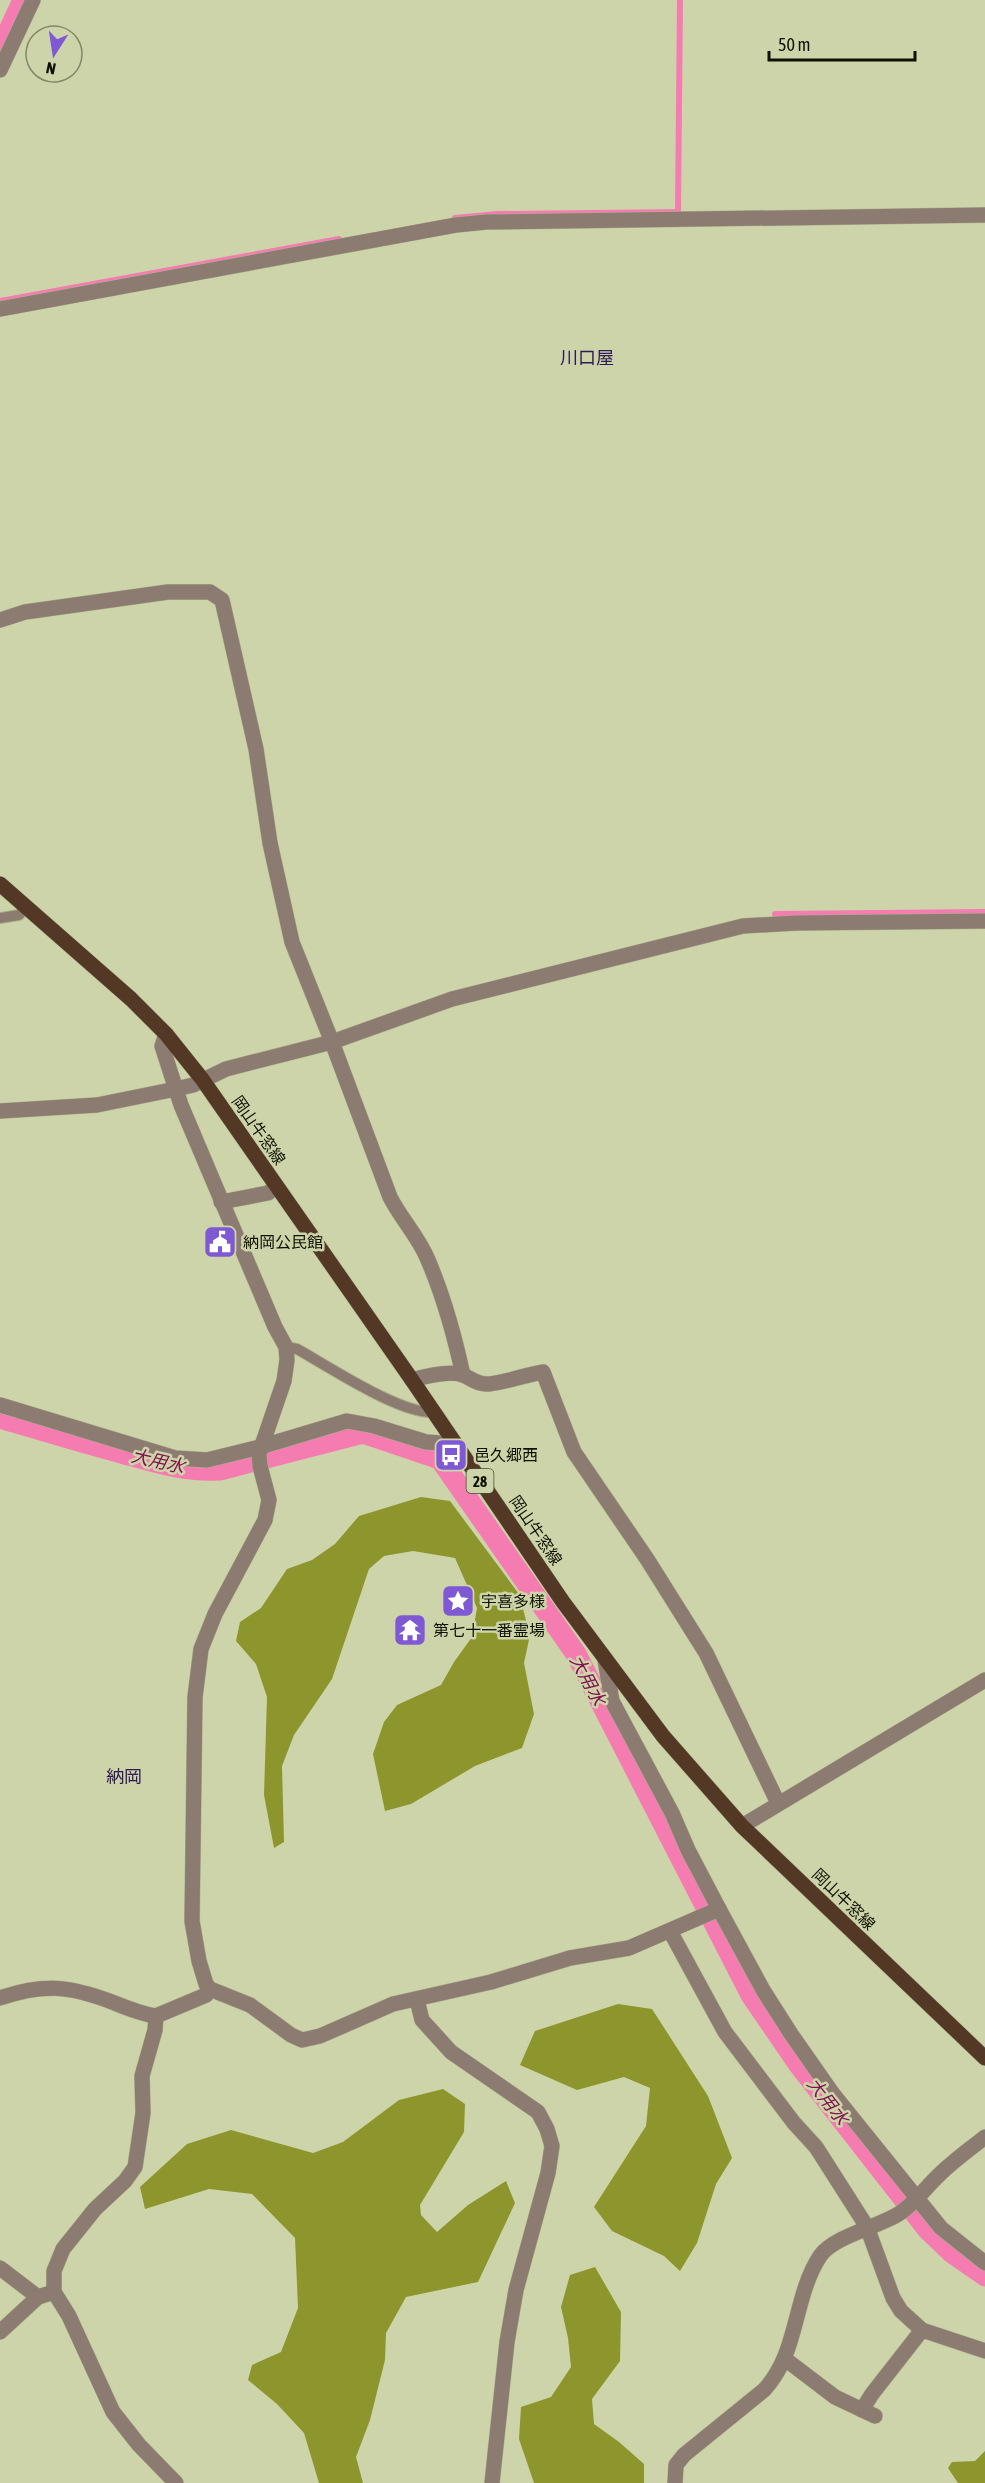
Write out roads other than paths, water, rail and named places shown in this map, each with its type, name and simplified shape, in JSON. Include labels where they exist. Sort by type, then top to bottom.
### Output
[{"type":"main road","name":"岡山牛窓線","points":[[0,884],[131,999],[166,1034],[202,1079],[605,1660],[663,1736],[742,1826],[985,2058]]},
{"type":"street","points":[[0,70],[33,0]]},
{"type":"street","points":[[0,309],[456,225],[486,222],[985,215]]},
{"type":"street","points":[[0,620],[25,612],[168,592],[210,592],[222,600],[256,749],[270,843],[292,942],[333,1042],[390,1197],[428,1259],[463,1375],[471,1381],[487,1384],[543,1372],[574,1452],[647,1559],[706,1653],[778,1803]]},
{"type":"street","points":[[0,1111],[97,1105],[193,1085],[226,1069],[333,1042],[452,999],[743,926],[796,923],[985,921]]},
{"type":"street","points":[[166,1034],[162,1046],[181,1106],[275,1327],[286,1347],[287,1360],[284,1381],[260,1456],[269,1500],[265,1520],[215,1614],[201,1649],[195,1697],[192,1921],[199,1961],[206,1984],[210,1989],[250,2005],[291,2035],[302,2040],[320,2036],[375,2010],[491,1983],[570,1958],[629,1948],[713,1912]]},
{"type":"street","points":[[221,1202],[268,1193],[276,1186]]},
{"type":"street","points":[[412,1380],[425,1376],[463,1375]]},
{"type":"street","points":[[0,1405],[175,1458],[207,1460],[260,1456],[347,1421],[374,1426],[426,1442],[454,1444]]},
{"type":"street","points":[[605,1660],[612,1701],[672,1813],[713,1912],[790,2034],[833,2094],[941,2228],[985,2263]]},
{"type":"street","points":[[742,1826],[985,1680]]},
{"type":"street","points":[[670,1931],[725,2032],[794,2123],[816,2147],[867,2227],[900,2311],[922,2330],[985,2351]]},
{"type":"street","points":[[0,1998],[21,1991],[62,1987],[156,2016],[206,1995],[210,1989]]},
{"type":"street","points":[[417,2000],[422,2020],[451,2052],[538,2112],[547,2128],[552,2146],[548,2173],[512,2311],[492,2483]]},
{"type":"street","points":[[156,2016],[155,2030],[142,2076],[143,2113],[135,2167],[125,2181],[95,2209],[63,2249],[54,2271],[54,2292],[69,2316],[113,2412],[139,2445],[176,2483]]},
{"type":"street","points":[[675,2483],[676,2465],[684,2455],[775,2379],[785,2359],[809,2274],[827,2249],[901,2212],[940,2174],[985,2136]]},
{"type":"street","points":[[0,2268],[38,2297]]},
{"type":"street","points":[[0,2332],[38,2297],[54,2292]]},
{"type":"street","points":[[785,2359],[836,2397],[869,2413],[922,2330]]},
{"type":"lane","points":[[0,918],[19,915],[26,907]]},
{"type":"lane","points":[[286,1347],[297,1349],[389,1400],[424,1413],[434,1412]]},
{"type":"waterway","points":[[0,50],[23,0]]},
{"type":"waterway","points":[[678,212],[680,0]]},
{"type":"waterway","points":[[455,218],[497,214],[678,212]]},
{"type":"waterway","points":[[0,301],[339,239]]},
{"type":"waterway","points":[[775,914],[985,912]]},
{"type":"waterway","name":"大用水","points":[[0,1418],[149,1461],[195,1470],[220,1470],[363,1433],[440,1459],[576,1654],[751,1995],[799,2065],[928,2230],[952,2253],[985,2276]]},
{"type":"place","name":"納岡公民館","points":[[220,1242]]},
{"type":"place","name":"邑久郷西","points":[[451,1455]]},
{"type":"place","name":"宇喜多様","points":[[458,1601]]},
{"type":"place","name":"第七十一番霊場","points":[[410,1630]]},
{"type":"district","name":"川口屋","points":[[587,357]]},
{"type":"district","name":"納岡","points":[[124,1776]]}]
